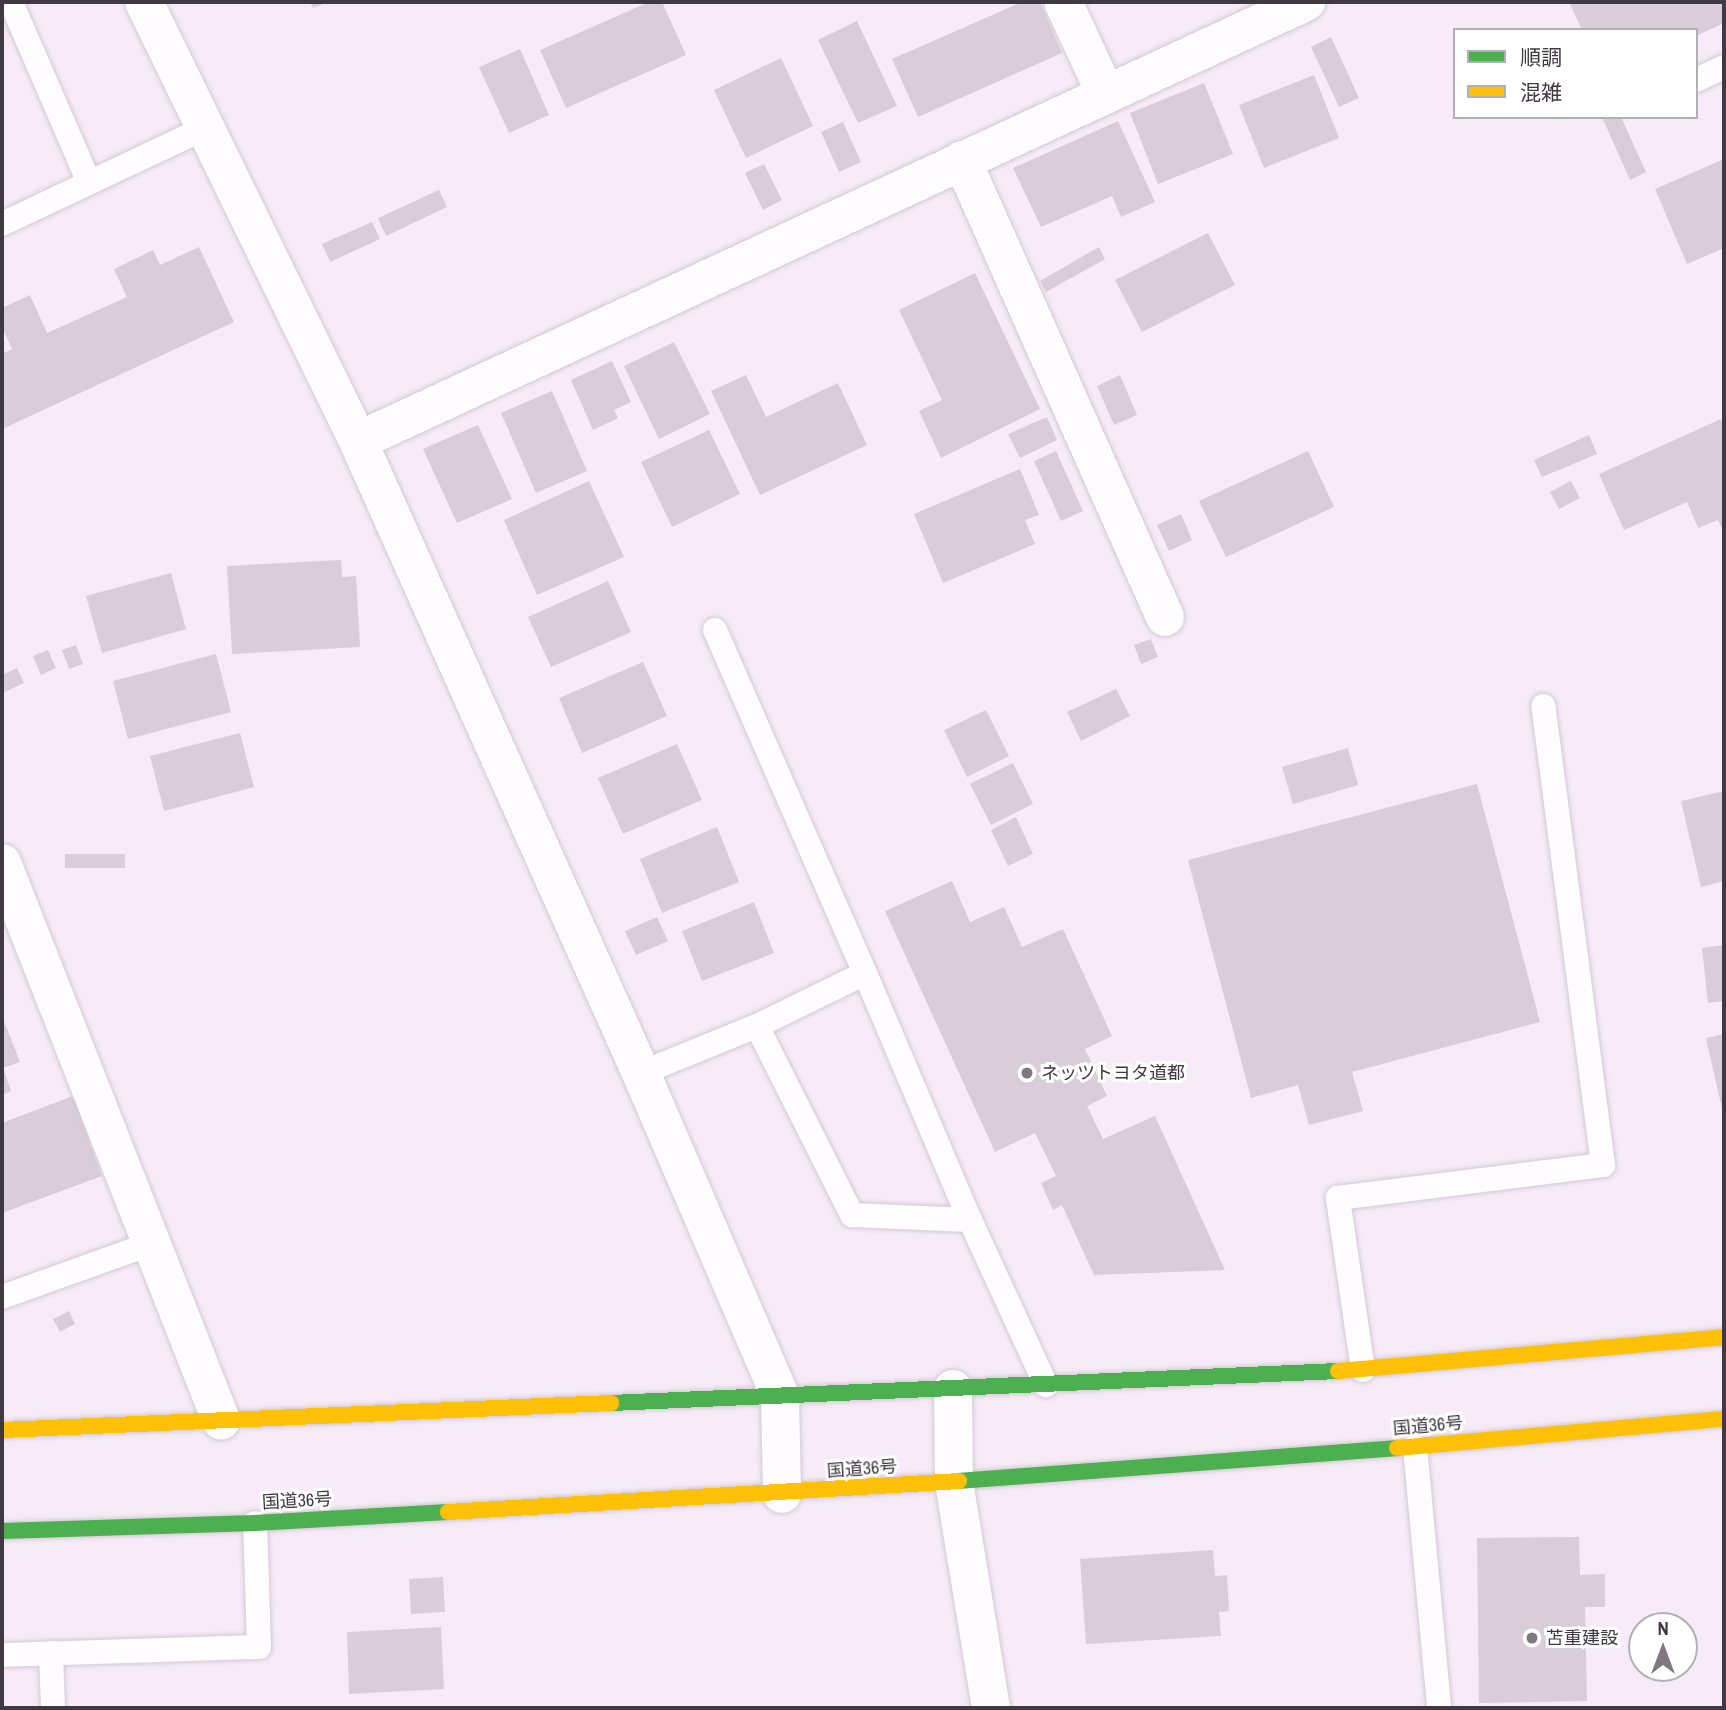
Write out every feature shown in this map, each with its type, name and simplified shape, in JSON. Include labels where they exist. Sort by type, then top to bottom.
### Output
[{"type":"highway","points":[[2,1430],[1363,1370],[1724,1337]]},
{"type":"highway","name":"国道36号","points":[[2,1531],[255,1522],[782,1494],[1415,1447],[1724,1419]]},
{"type":"street","points":[[144,2],[203,129],[358,441],[641,1073],[780,1396],[782,1494]]},
{"type":"street","points":[[1063,2],[1105,92]]},
{"type":"street","points":[[358,441],[1105,92],[1306,2]]},
{"type":"street","points":[[962,160],[1165,617]]},
{"type":"street","points":[[2,863],[221,1420]]},
{"type":"street","points":[[953,1389],[954,1482],[991,1708]]},
{"type":"lane","points":[[10,2],[89,182]]},
{"type":"lane","points":[[1698,79],[1724,67]]},
{"type":"lane","points":[[2,223],[203,129]]},
{"type":"lane","points":[[715,630],[970,1220],[1046,1385]]},
{"type":"lane","points":[[1363,1370],[1338,1198],[1603,1165],[1543,706]]},
{"type":"lane","points":[[641,1073],[757,1026],[865,973]]},
{"type":"lane","points":[[757,1026],[852,1215],[970,1220]]},
{"type":"lane","points":[[2,1297],[153,1243]]},
{"type":"lane","points":[[1415,1447],[1439,1708]]},
{"type":"lane","points":[[2,1655],[259,1647],[255,1522]]},
{"type":"lane","points":[[51,1653],[53,1708]]},
{"type":"building","points":[[310,2],[328,2],[313,8]]},
{"type":"building","points":[[649,2],[662,2],[686,55],[566,108],[540,50]]},
{"type":"building","points":[[1022,2],[1040,2],[1062,53],[918,117],[892,59]]},
{"type":"building","points":[[1569,2],[1724,2],[1724,23],[1698,35],[1698,28],[1581,28]]},
{"type":"building","points":[[857,21],[897,106],[858,123],[818,40]]},
{"type":"building","points":[[1331,37],[1359,98],[1339,107],[1311,47]]},
{"type":"building","points":[[520,49],[549,115],[509,133],[479,67]]},
{"type":"building","points":[[781,58],[813,126],[746,158],[714,90]]},
{"type":"building","points":[[1314,75],[1339,138],[1264,168],[1239,105]]},
{"type":"building","points":[[1204,83],[1233,154],[1158,184],[1130,113]]},
{"type":"building","points":[[1603,119],[1622,119],[1646,172],[1630,180]]},
{"type":"building","points":[[1118,121],[1155,202],[1121,217],[1112,196],[1041,227],[1013,168]]},
{"type":"building","points":[[843,122],[861,162],[839,172],[821,132]]},
{"type":"building","points":[[1724,159],[1724,248],[1687,264],[1655,189]]},
{"type":"building","points":[[764,164],[782,200],[763,210],[745,173]]},
{"type":"building","points":[[439,190],[447,207],[386,236],[378,218]]},
{"type":"building","points":[[372,222],[380,239],[330,262],[322,244]]},
{"type":"building","points":[[1208,233],[1235,285],[1142,332],[1115,280]]},
{"type":"building","points":[[199,247],[234,322],[2,429],[2,354],[12,349],[2,327],[2,308],[30,295],[47,333],[127,297],[114,269],[153,250],[160,265]]},
{"type":"building","points":[[1099,247],[1105,259],[1046,292],[1040,281]]},
{"type":"building","points":[[975,273],[1040,409],[941,458],[919,411],[942,400],[899,310]]},
{"type":"building","points":[[674,342],[710,414],[659,439],[624,366]]},
{"type":"building","points":[[612,361],[631,402],[614,410],[618,418],[593,430],[571,380]]},
{"type":"building","points":[[746,375],[766,417],[838,383],[867,445],[760,495],[711,391]]},
{"type":"building","points":[[1120,375],[1137,415],[1114,425],[1097,386]]},
{"type":"building","points":[[552,391],[587,471],[536,493],[501,413]]},
{"type":"building","points":[[1047,417],[1057,440],[1020,458],[1008,434]]},
{"type":"building","points":[[1721,419],[1724,427],[1724,533],[1718,520],[1698,528],[1687,502],[1624,530],[1599,474]]},
{"type":"building","points":[[478,425],[512,499],[457,523],[423,449]]},
{"type":"building","points":[[709,430],[740,494],[672,527],[641,462]]},
{"type":"building","points":[[1589,435],[1597,454],[1542,477],[1534,460]]},
{"type":"building","points":[[1056,451],[1083,511],[1061,521],[1034,461]]},
{"type":"building","points":[[1308,451],[1334,507],[1226,557],[1199,501]]},
{"type":"building","points":[[1020,469],[1039,515],[1025,520],[1035,544],[943,583],[914,514]]},
{"type":"building","points":[[589,481],[624,557],[537,595],[504,520]]},
{"type":"building","points":[[1571,481],[1580,498],[1559,509],[1550,492]]},
{"type":"building","points":[[1181,514],[1192,540],[1169,551],[1157,525]]},
{"type":"building","points":[[341,560],[342,577],[356,576],[360,647],[232,654],[227,566]]},
{"type":"building","points":[[171,573],[186,629],[102,653],[86,596]]},
{"type":"building","points":[[608,581],[631,632],[551,667],[528,617]]},
{"type":"building","points":[[1151,639],[1158,657],[1141,664],[1134,645]]},
{"type":"building","points":[[76,645],[83,664],[69,669],[62,650]]},
{"type":"building","points":[[48,650],[56,668],[41,675],[33,656]]},
{"type":"building","points":[[216,654],[231,712],[128,739],[113,681]]},
{"type":"building","points":[[643,662],[667,716],[582,753],[559,698]]},
{"type":"building","points":[[17,668],[24,683],[2,693],[2,675]]},
{"type":"building","points":[[1116,689],[1130,716],[1081,741],[1067,712]]},
{"type":"building","points":[[986,710],[1009,756],[967,777],[944,730]]},
{"type":"building","points":[[240,733],[254,787],[164,811],[150,756]]},
{"type":"building","points":[[677,744],[702,800],[623,834],[598,778]]},
{"type":"building","points":[[1348,748],[1358,785],[1293,804],[1282,767]]},
{"type":"building","points":[[1013,763],[1033,804],[991,825],[970,784]]},
{"type":"building","points":[[1477,784],[1540,1022],[1352,1072],[1363,1111],[1309,1125],[1298,1085],[1251,1098],[1188,860]]},
{"type":"building","points":[[1724,791],[1724,881],[1701,887],[1681,801]]},
{"type":"building","points":[[1016,817],[1033,854],[1008,866],[991,830]]},
{"type":"building","points":[[717,827],[739,882],[662,913],[640,859]]},
{"type":"building","points":[[65,854],[125,854],[125,868],[65,868]]},
{"type":"building","name":"ネッツトヨタ道都","points":[[952,881],[970,922],[1004,907],[1022,947],[1063,929],[1112,1036],[1085,1049],[1107,1096],[1087,1106],[1103,1139],[1155,1116],[1225,1270],[1094,1275],[1062,1205],[1053,1210],[1041,1183],[1056,1176],[1035,1133],[995,1152],[885,911]]},
{"type":"building","points":[[754,902],[774,953],[702,981],[682,931]]},
{"type":"building","points":[[657,917],[668,941],[636,955],[625,931]]},
{"type":"building","points":[[1724,945],[1724,1001],[1708,1003],[1702,948]]},
{"type":"building","points":[[2,1016],[20,1062],[3,1068],[11,1091],[2,1095]]},
{"type":"building","points":[[1724,1034],[1724,1113],[1723,1113],[1706,1038]]},
{"type":"building","points":[[73,1096],[102,1176],[2,1213],[2,1123]]},
{"type":"building","points":[[69,1311],[75,1324],[60,1332],[53,1319]]},
{"type":"building","name":"苫重建設","points":[[1579,1537],[1580,1575],[1605,1574],[1605,1607],[1585,1607],[1587,1701],[1479,1703],[1477,1538]]},
{"type":"building","points":[[1213,1550],[1215,1576],[1227,1575],[1229,1611],[1219,1612],[1221,1636],[1086,1644],[1080,1559]]},
{"type":"building","points":[[443,1577],[445,1612],[411,1614],[409,1579]]},
{"type":"building","points":[[441,1627],[444,1689],[349,1694],[347,1632]]},
{"type":"traffic: fast","points":[[611,1403],[1338,1371]]},
{"type":"traffic: fast","points":[[959,1481],[1397,1448]]},
{"type":"traffic: fast","points":[[2,1531],[255,1523],[448,1512]]},
{"type":"traffic: slow","points":[[1338,1371],[1724,1337]]},
{"type":"traffic: slow","points":[[2,1430],[611,1403]]},
{"type":"traffic: slow","points":[[1397,1448],[1724,1419]]},
{"type":"traffic: slow","points":[[448,1512],[959,1481]]},
{"type":"place","name":"ネッツトヨタ道都","points":[[1027,1073]]},
{"type":"place","name":"苫重建設","points":[[1532,1638]]}]
